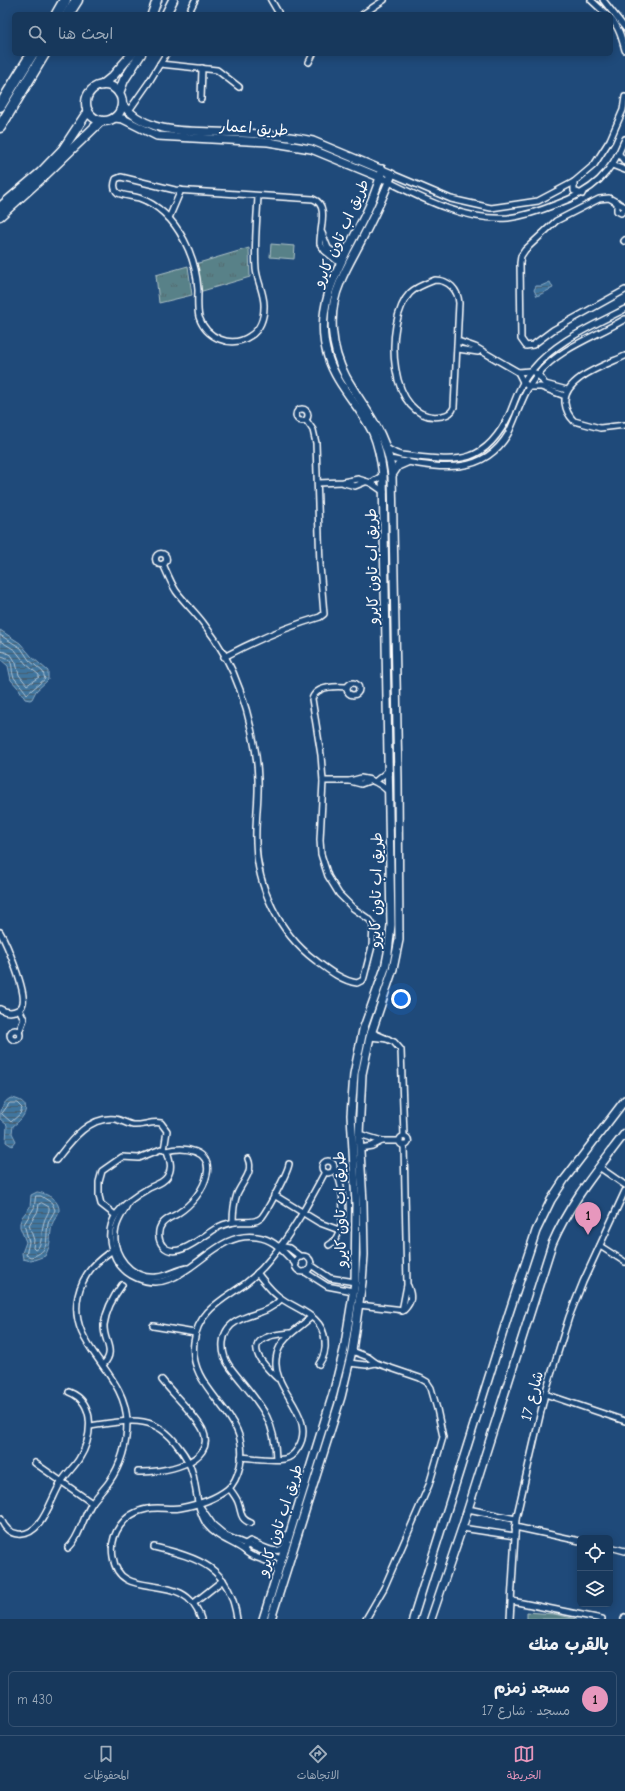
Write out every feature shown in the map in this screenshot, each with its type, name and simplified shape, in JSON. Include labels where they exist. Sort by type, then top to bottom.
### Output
[{"type":"highway","points":[[58,12],[65,0]]},
{"type":"highway","points":[[69,12],[77,0]]},
{"type":"highway","points":[[0,106],[31,56]]},
{"type":"highway","points":[[0,127],[43,56]]},
{"type":"main road","points":[[153,12],[157,0]]},
{"type":"main road","points":[[167,12],[173,0]]},
{"type":"main road","points":[[101,121],[88,111],[88,96],[94,88],[102,85],[112,77],[130,56]]},
{"type":"main road","points":[[102,85],[113,87],[119,93],[124,80],[140,56]]},
{"type":"main road","name":"طريق اعمار","points":[[119,93],[122,104]]},
{"type":"main road","points":[[0,216],[101,121],[119,118],[122,104]]},
{"type":"main road","points":[[0,207],[40,173],[63,149],[88,111]]},
{"type":"street","points":[[189,12],[195,0]]},
{"type":"street","points":[[272,0],[278,12]]},
{"type":"street","points":[[367,12],[384,0]]},
{"type":"street","points":[[591,0],[604,12]]},
{"type":"street","points":[[603,0],[612,12]]},
{"type":"street","points":[[613,13],[625,28]]},
{"type":"street","points":[[613,21],[620,34],[625,50]]},
{"type":"street","points":[[119,118],[128,112],[165,56]]},
{"type":"street","points":[[309,62],[312,56]]},
{"type":"street","points":[[160,64],[219,71],[239,87]]},
{"type":"street","points":[[201,99],[202,68]]},
{"type":"street","points":[[392,174],[451,199],[491,208],[538,201],[574,182],[600,158],[610,140],[623,110],[625,97]]},
{"type":"street","name":"طريق اعمار","points":[[122,104],[128,112],[154,126],[172,130],[268,134],[313,141],[392,174]]},
{"type":"street","name":"طريق اعمار","points":[[119,118],[157,136],[268,142],[300,146],[311,149],[389,182]]},
{"type":"street","points":[[389,182],[445,207],[466,214],[494,218],[507,218],[536,212],[582,194],[590,189],[604,176],[612,165],[619,154],[625,139]]},
{"type":"street","points":[[619,154],[625,162]]},
{"type":"street","points":[[612,165],[625,170]]},
{"type":"street","name":"طريق اب تاون كايرو","points":[[271,1619],[341,1397],[352,1351],[362,1282],[364,1237],[359,1134],[360,1095],[370,1034],[386,990],[399,940],[396,703],[388,492],[373,433],[333,371],[325,343],[324,315],[326,301],[336,270],[375,196],[381,178],[382,169]]},
{"type":"street","name":"طريق اب تاون كايرو","points":[[263,1618],[333,1394],[344,1350],[355,1282],[356,1204],[351,1115],[354,1074],[358,1050],[385,968],[390,940],[391,837],[385,611],[388,492],[392,475],[386,448],[378,427],[348,380],[337,356],[334,343],[333,316],[337,291],[344,274],[392,174]]},
{"type":"street","points":[[258,196],[256,264],[264,305],[264,313],[260,324],[251,336],[242,340],[226,342],[215,338],[202,324],[199,316],[198,290],[192,259],[184,240],[169,218],[151,203],[119,193],[115,190],[114,184],[116,179],[121,177],[164,188],[258,196],[308,198],[318,201],[323,210],[320,231],[328,248],[343,258],[353,256]]},
{"type":"street","points":[[574,182],[574,191],[582,194]]},
{"type":"street","points":[[169,218],[182,190]]},
{"type":"street","points":[[625,208],[609,198],[599,199],[556,221],[521,256],[519,297],[520,339],[526,346],[533,345],[553,330],[625,290]]},
{"type":"street","points":[[360,224],[368,226]]},
{"type":"street","points":[[336,270],[344,274]]},
{"type":"street","points":[[435,280],[446,282],[456,291],[459,296],[460,303],[458,341],[452,410],[445,415],[439,416],[428,416],[418,412],[406,399],[400,386],[396,372],[394,344],[399,316],[411,293],[435,280]]},
{"type":"street","points":[[386,448],[395,453],[442,460],[459,459],[474,455],[490,444],[500,434],[523,382],[530,371],[550,351],[564,341],[625,309]]},
{"type":"street","points":[[373,433],[383,452],[389,459],[447,467],[470,465],[481,460],[500,445],[507,434],[529,387],[538,374],[549,363],[570,347],[625,319]]},
{"type":"street","points":[[458,341],[518,372],[530,371],[538,374],[545,384],[567,390]]},
{"type":"street","points":[[458,349],[485,354]]},
{"type":"street","points":[[625,356],[575,381],[567,390],[565,396],[566,408],[574,422],[600,428],[625,425]]},
{"type":"street","points":[[518,372],[523,382],[529,387],[541,387],[565,396]]},
{"type":"street","points":[[224,657],[268,634],[320,617],[324,614],[320,566],[316,440],[313,430],[306,420]]},
{"type":"street","points":[[392,475],[398,466],[407,462]]},
{"type":"street","points":[[318,483],[343,482],[357,486],[383,475]]},
{"type":"street","points":[[368,482],[388,492]]},
{"type":"street","points":[[163,564],[176,590],[205,625],[224,657],[240,690],[247,711],[255,749],[258,779],[256,854],[264,889],[283,927],[295,942],[326,969],[344,979],[357,983],[364,978],[370,957],[374,928],[370,920],[352,908],[339,894],[328,876],[323,864],[320,840],[323,781],[321,755],[312,699],[316,692],[320,690],[332,687],[347,688]]},
{"type":"street","points":[[385,611],[390,620],[392,634],[394,634]]},
{"type":"street","points":[[387,677],[389,674],[392,676],[393,693],[396,703]]},
{"type":"street","points":[[323,781],[350,781],[361,778],[369,781],[376,781],[389,770]]},
{"type":"street","points":[[376,781],[389,792]]},
{"type":"street","points":[[391,837],[394,846],[395,861],[397,863],[399,861]]},
{"type":"street","points":[[391,893],[393,892],[394,894],[399,940]]},
{"type":"street","points":[[0,932],[7,946],[23,991],[24,1002],[19,1009],[8,1012],[0,1009]]},
{"type":"street","points":[[378,987],[386,990]]},
{"type":"street","points":[[19,1009],[24,1019],[19,1032]]},
{"type":"street","points":[[370,1034],[388,1039],[398,1045],[401,1050],[404,1136],[401,1137],[400,1141]]},
{"type":"street","points":[[413,1619],[508,1316],[539,1226],[551,1200],[564,1180],[625,1100]]},
{"type":"street","points":[[351,1115],[356,1142],[360,1148],[372,1146],[382,1140]]},
{"type":"street","points":[[56,1160],[72,1139],[82,1130],[108,1119],[119,1120],[133,1125],[161,1123],[165,1126],[167,1131],[166,1151],[171,1167],[168,1176],[161,1183],[142,1193],[118,1210],[115,1215],[110,1236],[120,1266],[133,1277],[145,1281],[167,1280],[180,1274],[222,1244],[236,1238],[256,1237],[266,1239],[279,1246],[289,1248],[301,1257],[308,1258],[311,1265],[330,1278],[355,1282],[359,1305],[402,1311],[407,1307],[411,1298],[407,1285],[404,1145],[401,1144],[400,1141],[382,1140],[359,1134]]},
{"type":"street","points":[[431,1619],[462,1528],[550,1250],[572,1204],[625,1133]]},
{"type":"street","points":[[404,1136],[408,1137],[409,1140],[408,1144],[404,1145]]},
{"type":"street","points":[[115,1215],[101,1204],[99,1182],[102,1172],[122,1157],[139,1158],[158,1149],[166,1151],[180,1148],[198,1152],[205,1159],[208,1168],[205,1182],[195,1198],[184,1209],[162,1224],[159,1233],[160,1243],[163,1247],[172,1252],[181,1250],[220,1226],[233,1222],[250,1222],[258,1220],[265,1214],[285,1177],[289,1164]]},
{"type":"street","points":[[233,1222],[235,1200],[249,1171],[248,1159]]},
{"type":"street","points":[[325,1172],[322,1167],[325,1161],[331,1161],[334,1164],[334,1169],[339,1176],[342,1186],[342,1208],[339,1230],[334,1241],[329,1245]]},
{"type":"street","points":[[599,1167],[625,1185]]},
{"type":"street","points":[[325,1172],[331,1172],[334,1169]]},
{"type":"street","points":[[201,1619],[194,1603],[185,1595],[172,1589],[142,1586],[128,1580],[116,1568],[112,1550],[115,1535],[123,1522],[138,1511],[147,1509],[175,1509],[198,1504],[209,1500],[229,1488],[236,1476],[241,1457],[240,1436],[232,1418],[207,1387],[197,1371],[193,1352],[195,1334],[199,1324],[211,1307],[258,1273],[272,1258],[303,1213],[325,1172]]},
{"type":"street","name":"شارع 17","points":[[510,1619],[516,1519],[545,1394],[569,1317],[625,1191]]},
{"type":"street","points":[[274,1195],[326,1226],[339,1230]]},
{"type":"street","points":[[68,1548],[74,1541],[92,1503],[109,1481],[119,1464],[124,1446],[127,1421],[120,1391],[81,1332],[77,1307],[79,1290],[85,1276],[95,1264],[114,1249],[116,1230],[120,1218],[128,1203]]},
{"type":"street","points":[[279,1246],[284,1254],[296,1264],[298,1270],[305,1272],[327,1286],[353,1291]]},
{"type":"street","points":[[600,1246],[625,1262]]},
{"type":"street","points":[[296,1264],[298,1259],[301,1257]]},
{"type":"street","points":[[305,1272],[309,1270],[311,1265]]},
{"type":"street","points":[[258,1273],[274,1293],[281,1299],[311,1317],[322,1328],[325,1338],[324,1356],[319,1364]]},
{"type":"street","points":[[103,1365],[110,1353],[104,1332],[106,1317],[112,1301],[122,1285]]},
{"type":"street","points":[[276,1459],[276,1442],[269,1420],[258,1400],[230,1368],[222,1348],[225,1335],[232,1324],[264,1312],[281,1299]]},
{"type":"street","points":[[241,1457],[276,1459],[288,1458],[299,1447],[303,1433],[300,1418],[279,1379],[276,1368],[277,1355],[282,1343],[291,1333],[311,1317]]},
{"type":"street","points":[[153,1326],[195,1334]]},
{"type":"street","points":[[279,1379],[259,1359],[257,1349],[258,1345],[265,1338],[291,1333]]},
{"type":"street","points":[[352,1351],[368,1357],[376,1363],[420,1378],[427,1382],[431,1388],[437,1409],[442,1437],[429,1485],[384,1588],[366,1619]]},
{"type":"street","points":[[349,1363],[366,1365],[376,1363]]},
{"type":"street","points":[[138,1472],[164,1470],[189,1461],[197,1457],[202,1450],[205,1441],[203,1431],[162,1380]]},
{"type":"street","points":[[1,1520],[8,1530],[20,1535],[27,1534],[44,1518],[61,1481],[82,1454],[90,1426],[88,1410],[81,1398],[69,1392]]},
{"type":"street","points":[[545,1394],[625,1421]]},
{"type":"street","points":[[90,1426],[127,1421],[148,1422],[161,1428],[172,1437],[189,1461],[198,1504],[205,1511],[213,1525],[221,1533],[245,1548],[271,1552],[279,1551],[285,1546]]},
{"type":"street","points":[[35,1463],[92,1503]]},
{"type":"street","points":[[229,1488],[238,1502],[241,1516],[251,1523]]},
{"type":"street","points":[[468,1509],[516,1519]]},
{"type":"street","points":[[515,1527],[577,1540]]},
{"type":"street","points":[[462,1528],[515,1536]]},
{"type":"street","points":[[154,1547],[202,1562],[214,1570],[223,1580],[232,1598],[236,1619]]},
{"type":"street","points":[[245,1548],[248,1554],[274,1565],[278,1572]]},
{"type":"street","points":[[613,1548],[625,1550]]},
{"type":"street","points":[[271,1552],[281,1559]]},
{"type":"street","points":[[268,1562],[271,1552]]},
{"type":"street","points":[[194,1603],[223,1580]]},
{"type":"street","points":[[512,1601],[602,1619]]},
{"type":"green space","points":[[271,244],[295,246],[294,259],[270,257]]},
{"type":"green space","points":[[249,248],[250,277],[199,292],[195,264]]},
{"type":"green space","points":[[188,266],[192,295],[159,303],[156,275]]},
{"type":"green space","points":[[527,1612],[554,1614],[577,1619],[527,1619]]},
{"type":"water","points":[[550,282],[553,288],[537,296],[534,290],[536,286],[541,286]]},
{"type":"water","points":[[0,630],[20,643],[32,657],[48,671],[48,680],[36,691],[30,700],[25,699],[11,680],[8,666],[0,659]]},
{"type":"water","points":[[11,1098],[23,1102],[26,1110],[18,1122],[13,1126],[12,1133],[16,1141],[12,1146],[6,1142],[7,1125],[0,1119],[2,1107],[8,1099]]},
{"type":"water","points":[[37,1192],[55,1200],[59,1207],[59,1211],[53,1223],[50,1244],[45,1256],[31,1261],[23,1259],[22,1253],[26,1242],[20,1227],[20,1223],[22,1217],[30,1207],[31,1195]]},
{"type":"place","name":"مسجد زمزم","points":[[588,1235]]}]
